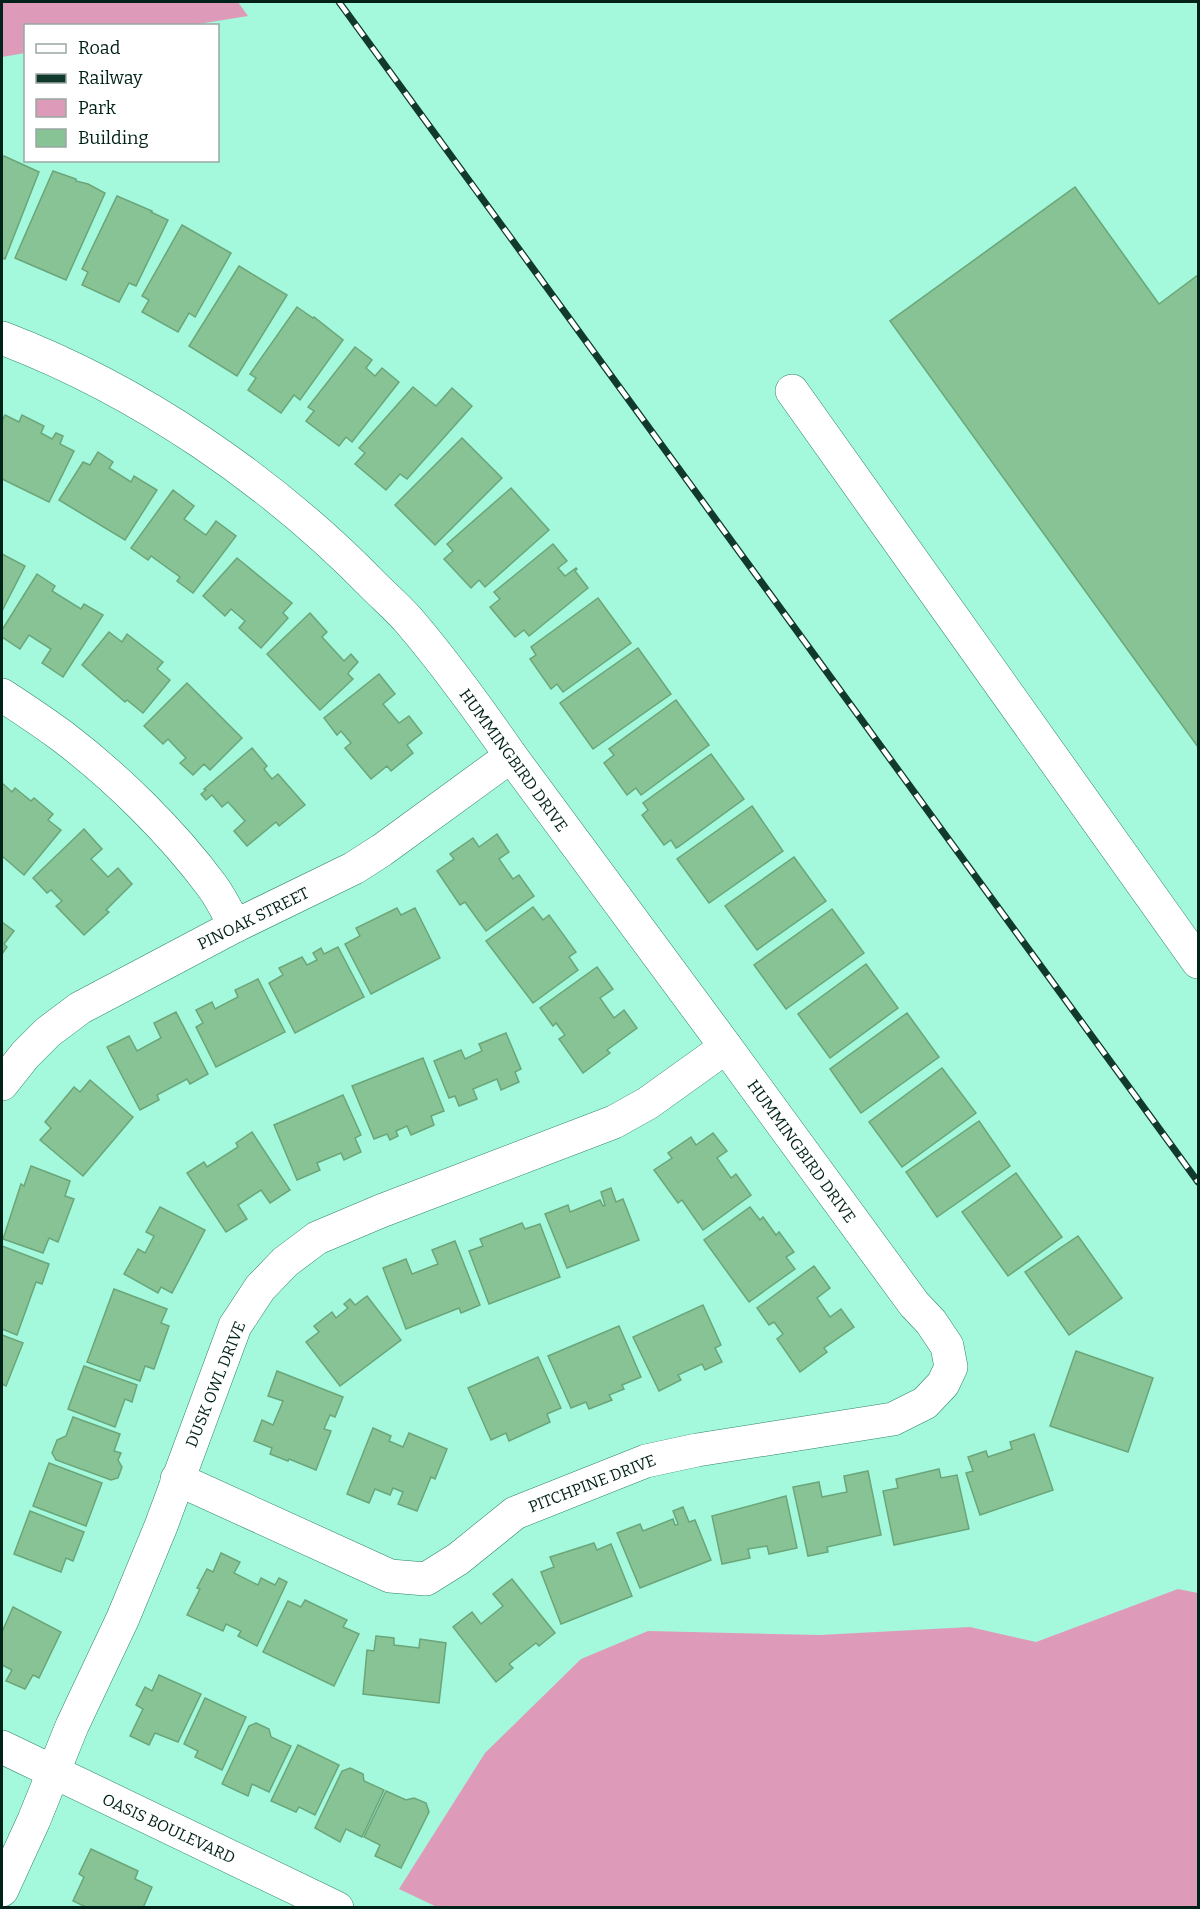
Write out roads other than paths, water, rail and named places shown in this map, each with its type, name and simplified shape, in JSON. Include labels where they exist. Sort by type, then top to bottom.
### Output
[{"type":"street","name":"HUMMINGBIRD DRIVE","points":[[2,338],[87,377],[143,407],[201,443],[304,519],[357,568],[409,622],[481,713],[914,1304]]},
{"type":"street","points":[[792,391],[1198,962]]},
{"type":"street","points":[[2,695],[61,735],[137,802],[162,827],[213,887],[235,926]]},
{"type":"street","name":"PINOAK STREET","points":[[2,1084],[32,1047],[80,1008],[235,926],[354,868],[511,756]]},
{"type":"street","name":"DUSK OWL DRIVE","points":[[2,1890],[34,1820],[72,1726],[123,1618],[161,1526],[235,1326],[260,1288],[285,1262],[317,1238],[614,1122],[648,1103],[726,1047]]},
{"type":"street","name":"PITCHPINE DRIVE","points":[[177,1479],[390,1576],[426,1579],[458,1559],[515,1513],[646,1461],[697,1450],[893,1419],[925,1402],[943,1384],[951,1367],[946,1346],[931,1322],[914,1304]]},
{"type":"street","name":"OASIS BOULEVARD","points":[[2,1748],[338,1908]]},
{"type":"railway","points":[[339,2],[1198,1182]]}]
